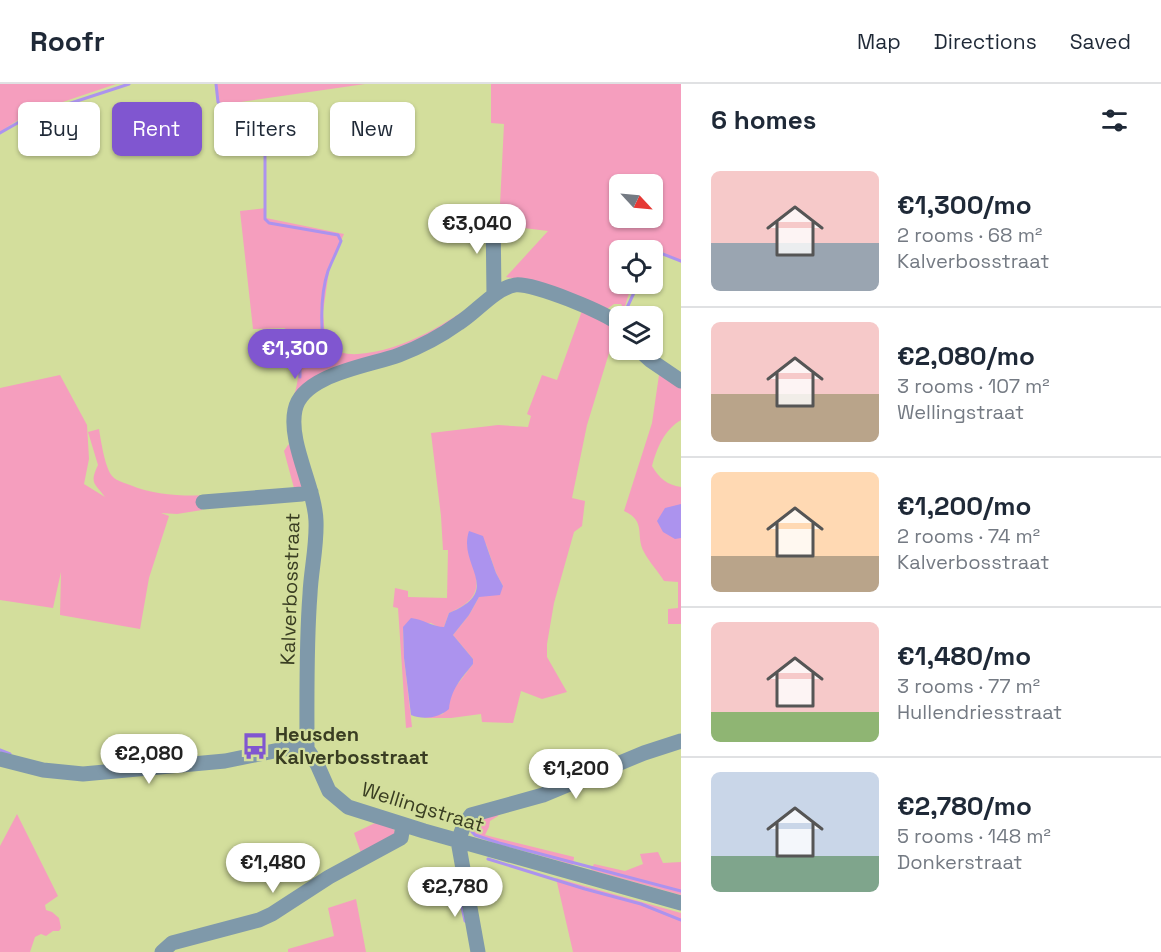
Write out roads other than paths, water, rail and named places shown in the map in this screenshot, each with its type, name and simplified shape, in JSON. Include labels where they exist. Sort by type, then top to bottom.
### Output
[{"type":"street","points":[[493,212],[494,296]]},
{"type":"street","name":"Kalverbosstraat","points":[[307,749],[310,594],[316,519],[295,434],[295,409],[299,400],[311,387],[326,379],[422,345],[460,323],[506,288],[522,284],[609,317]]},
{"type":"street","points":[[650,360],[681,381]]},
{"type":"street","points":[[203,502],[311,492]]},
{"type":"street","points":[[478,952],[458,841],[471,815],[543,795],[644,753],[681,741]]},
{"type":"street","points":[[0,759],[43,770],[83,774],[225,761],[299,746],[307,749]]},
{"type":"street","name":"Wellingstraat","points":[[307,749],[317,764],[329,791],[348,807],[458,841],[681,903]]},
{"type":"street","points":[[162,952],[172,943],[259,920],[272,914],[355,862],[396,842],[401,838],[403,825]]},
{"type":"waterway","points":[[0,133],[28,117],[129,84]]},
{"type":"waterway","points":[[216,84],[218,102],[221,105],[263,104],[265,106],[265,219],[269,223],[338,235],[341,241],[328,271],[322,300],[324,351]]},
{"type":"waterway","points":[[663,254],[681,261]]},
{"type":"waterway","points":[[628,306],[633,294]]},
{"type":"waterway","points":[[300,377],[300,357],[319,355]]},
{"type":"waterway","points":[[0,750],[10,754]]},
{"type":"waterway","points":[[472,826],[472,832],[475,835],[499,843],[681,891]]},
{"type":"waterway","points":[[488,859],[641,904],[681,920]]},
{"type":"waterway","points":[[453,876],[457,887]]},
{"type":"waterway","points":[[459,894],[465,921]]},
{"type":"place","name":"Heusden Kalverbosstraat","points":[[255,746]]}]
